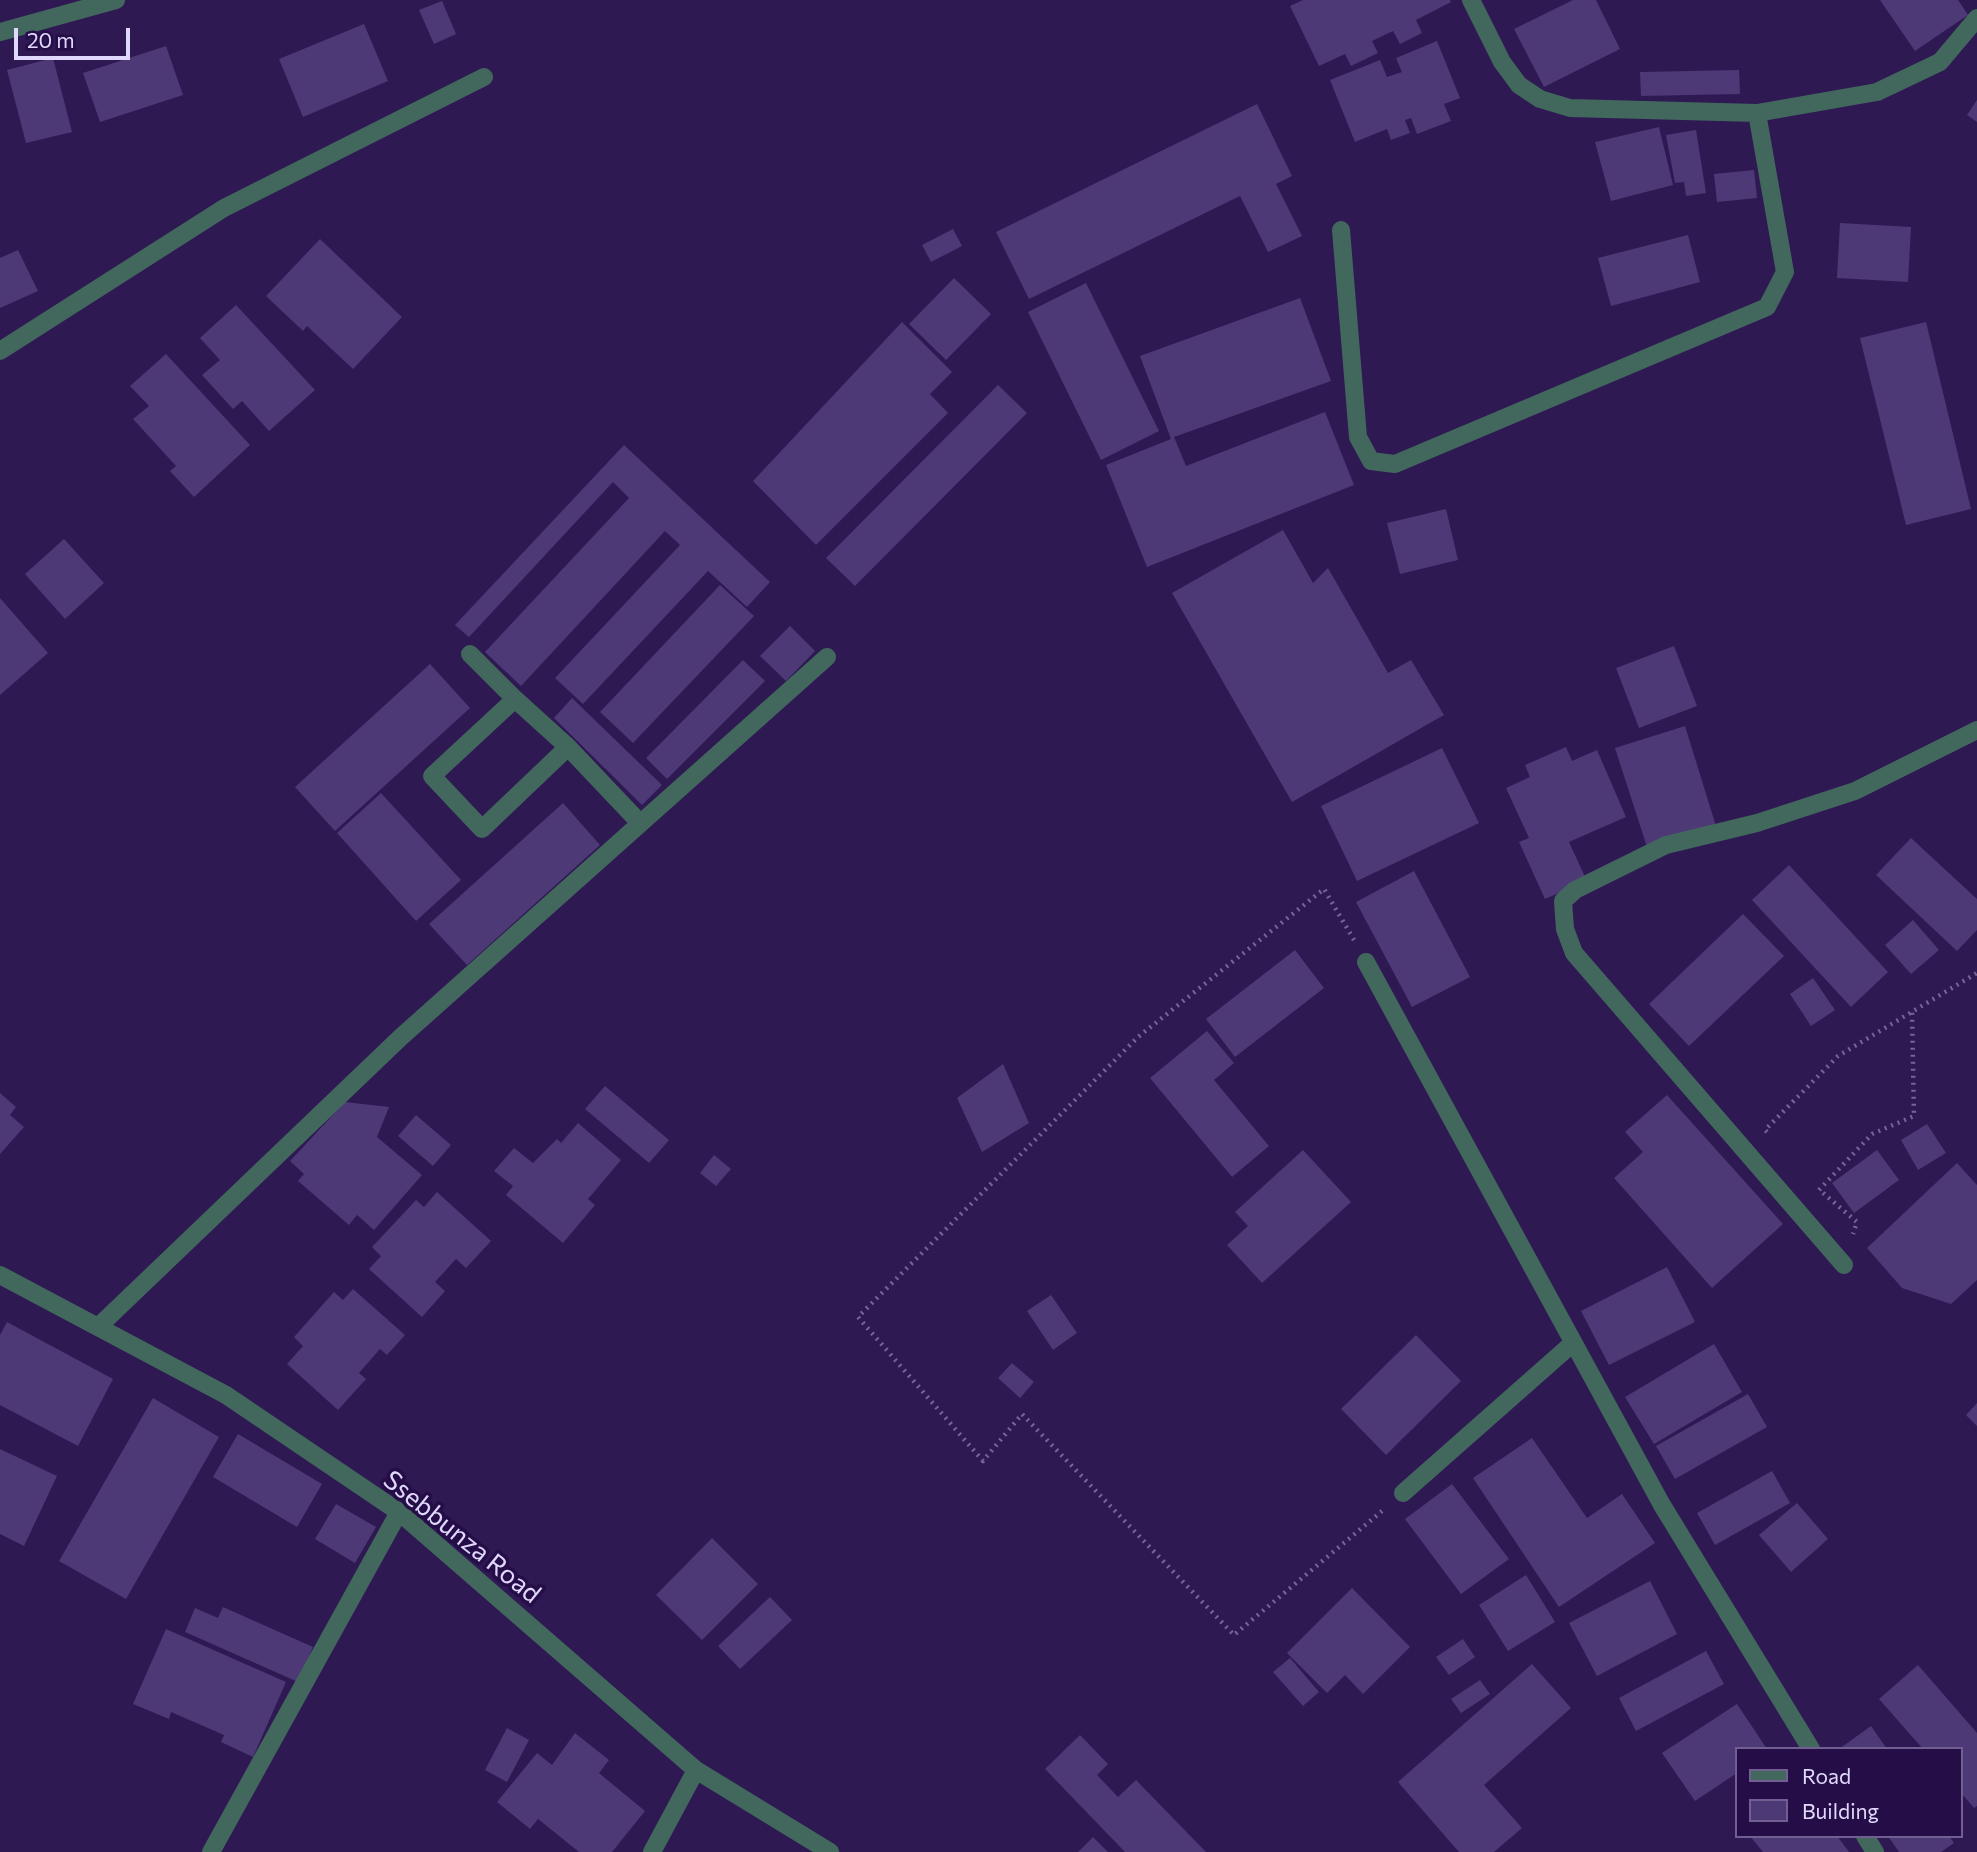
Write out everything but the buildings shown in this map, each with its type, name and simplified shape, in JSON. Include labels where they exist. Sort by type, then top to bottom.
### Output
[{"type":"street","points":[[5,31],[116,0]]},
{"type":"street","points":[[1471,0],[1502,62],[1519,85],[1540,99],[1570,108],[1757,113],[1877,92],[1940,62],[1977,18]]},
{"type":"street","points":[[0,351],[224,208],[484,76]]},
{"type":"street","points":[[1342,230],[1357,437],[1371,461],[1395,464],[1767,307],[1785,272],[1757,113]]},
{"type":"street","points":[[470,654],[568,747],[639,823]]},
{"type":"street","points":[[99,1326],[401,1037],[827,657]]},
{"type":"street","points":[[515,699],[432,776],[482,829],[568,747]]},
{"type":"street","points":[[1844,1265],[1574,953],[1565,929],[1563,901],[1575,890],[1666,845],[1757,823],[1855,791],[1977,730]]},
{"type":"street","points":[[1366,962],[1662,1504],[1810,1747]]},
{"type":"street","name":"Ssebbunza Road","points":[[0,1275],[226,1395],[399,1512],[696,1770],[830,1852]]},
{"type":"street","points":[[1403,1493],[1573,1343]]},
{"type":"street","points":[[211,1852],[399,1512]]},
{"type":"street","points":[[652,1852],[696,1770]]},
{"type":"path","points":[[1366,962],[1324,889],[1138,1037],[858,1317],[983,1461],[1021,1414],[1234,1635],[1403,1493]]},
{"type":"path","points":[[1774,1140],[1765,1130],[1838,1056],[1977,973]]},
{"type":"path","points":[[1819,1190],[1872,1134],[1914,1116],[1912,1012]]},
{"type":"path","points":[[1810,1180],[1857,1222],[1844,1265]]}]
